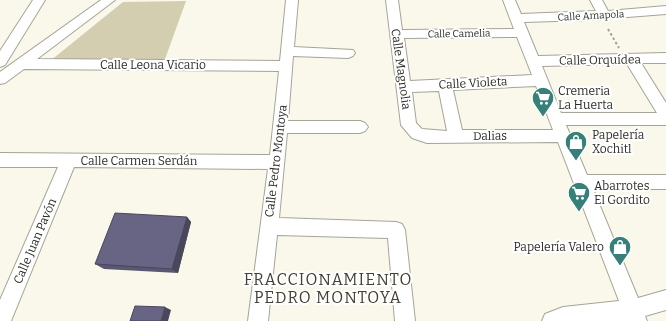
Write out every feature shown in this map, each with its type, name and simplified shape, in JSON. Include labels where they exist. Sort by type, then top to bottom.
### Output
[{"type":"street","points":[[0,62],[39,0]]},
{"type":"street","points":[[0,79],[109,0]]},
{"type":"street","name":"Calle Pedro Montoya","points":[[258,321],[281,127],[292,0]]},
{"type":"street","name":"Calle Magnolia","points":[[392,0],[409,125],[417,134]]},
{"type":"street","points":[[509,0],[635,315]]},
{"type":"street","points":[[596,0],[604,15]]},
{"type":"street","name":"Calle Amapola","points":[[516,18],[604,15],[666,10]]},
{"type":"street","name":"Calle Camelia","points":[[396,34],[522,33]]},
{"type":"street","name":"Calle Leona Vicario","points":[[19,64],[288,59],[348,53]]},
{"type":"street","name":"Calle Orquídea","points":[[533,61],[666,58]]},
{"type":"street","points":[[629,60],[666,115]]},
{"type":"street","name":"Calle Violeta","points":[[404,87],[542,80]]},
{"type":"street","points":[[446,84],[456,137]]},
{"type":"street","points":[[557,119],[666,119]]},
{"type":"street","points":[[281,127],[360,127]]},
{"type":"street","name":"Dalias","points":[[417,134],[427,137],[564,136]]},
{"type":"street","name":"Calle Carmen Serdán","points":[[0,160],[277,162]]},
{"type":"street","name":"Calle Juan Pavón","points":[[1,321],[69,161]]},
{"type":"street","points":[[583,182],[666,182]]},
{"type":"street","points":[[269,226],[396,230],[405,321]]},
{"type":"street","points":[[560,320],[635,315],[666,300]]},
{"type":"path","points":[[608,29],[629,60]]},
{"type":"shaded area","points":[[186,1],[164,62],[50,61],[123,2]]},
{"type":"building","points":[[115,213],[187,217],[172,269],[95,264]]},
{"type":"building","points":[[135,306],[165,307],[161,321],[130,321]]},
{"type":"place","name":"Cremeria La Huerta","points":[[543,118]]},
{"type":"place","name":"Papelería Xochitl","points":[[576,162]]},
{"type":"place","name":"Abarrotes El Gordito","points":[[579,212]]},
{"type":"place","name":"Papelería Valero","points":[[620,266]]},
{"type":"district","name":"FRACCIONAMIENTO PEDRO MONTOYA","points":[[328,288]]}]
